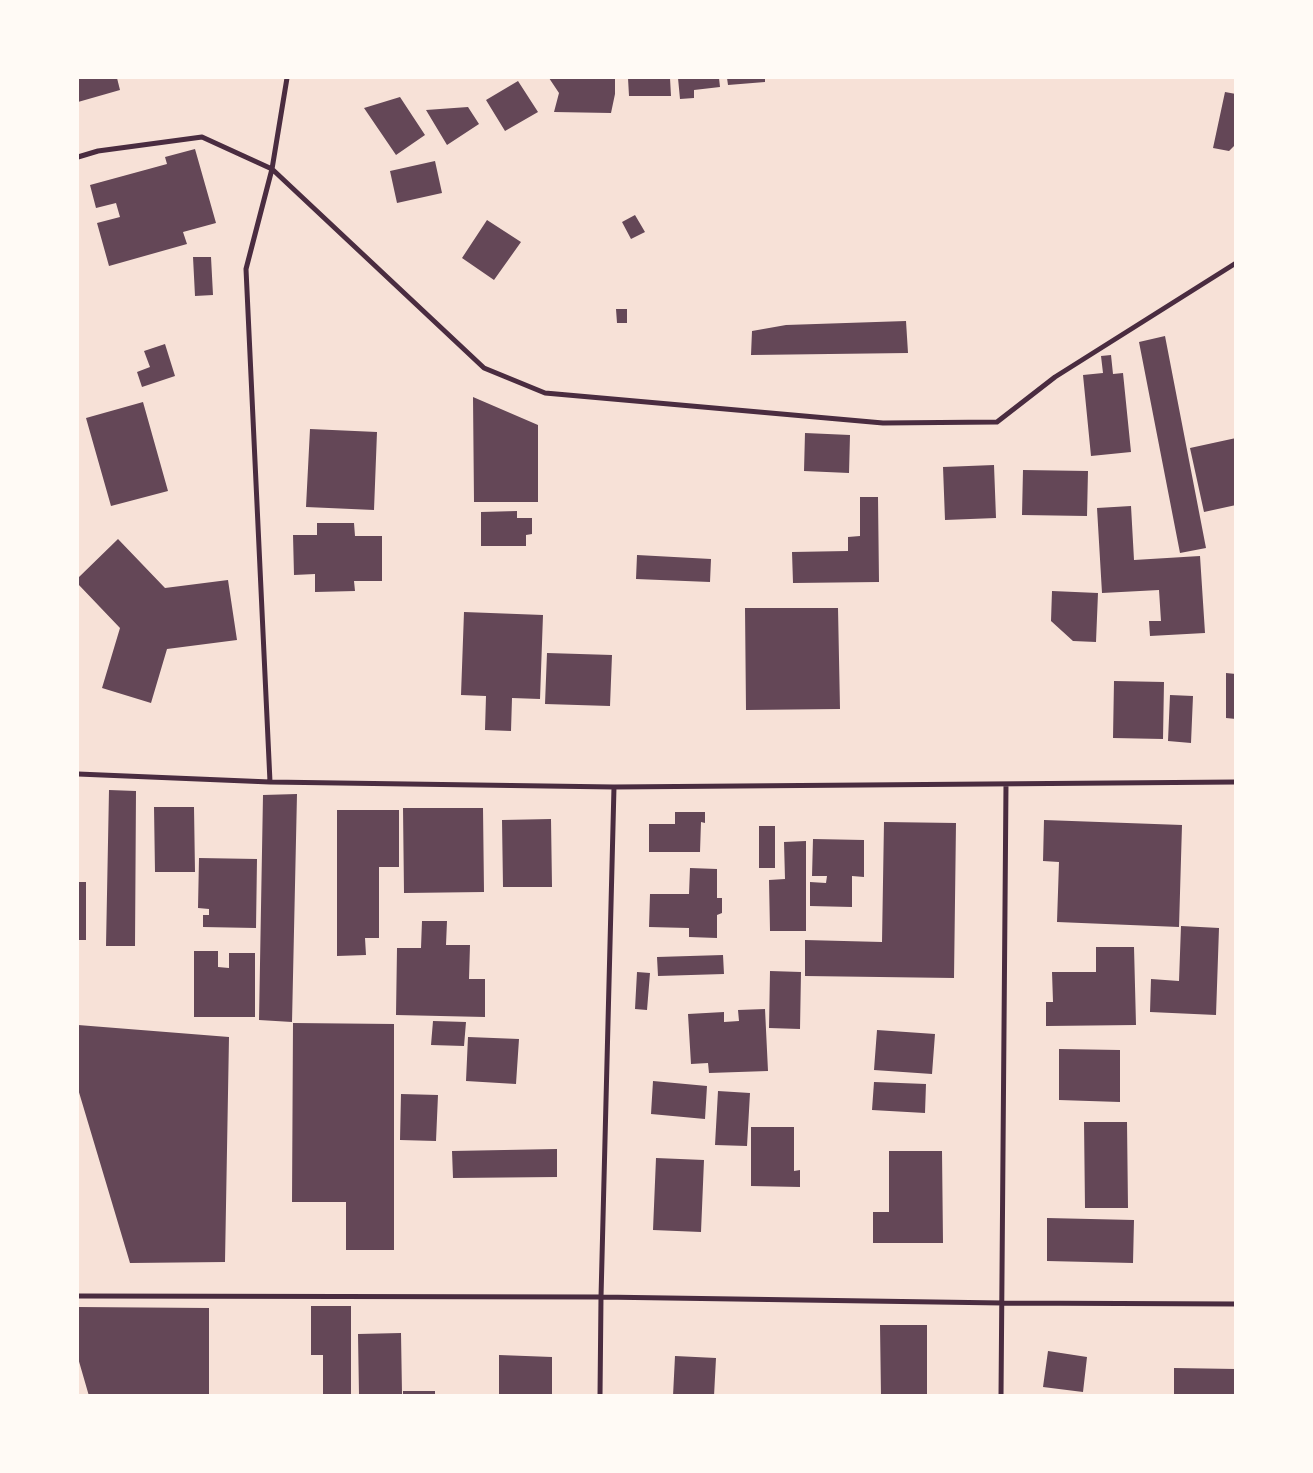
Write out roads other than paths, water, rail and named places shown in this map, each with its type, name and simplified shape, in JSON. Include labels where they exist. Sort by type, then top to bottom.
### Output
[{"type":"street","points":[[270,782],[246,269],[272,169],[287,78]]},
{"type":"street","points":[[78,157],[98,151],[202,137],[272,169],[484,368],[545,393],[883,424],[997,422],[1055,377],[1236,263]]},
{"type":"street","points":[[78,774],[270,782],[614,787],[1236,782]]},
{"type":"street","points":[[1001,1396],[1006,784]]},
{"type":"street","points":[[600,1396],[614,787]]},
{"type":"street","points":[[78,1296],[601,1297],[1002,1303],[1236,1304]]}]
